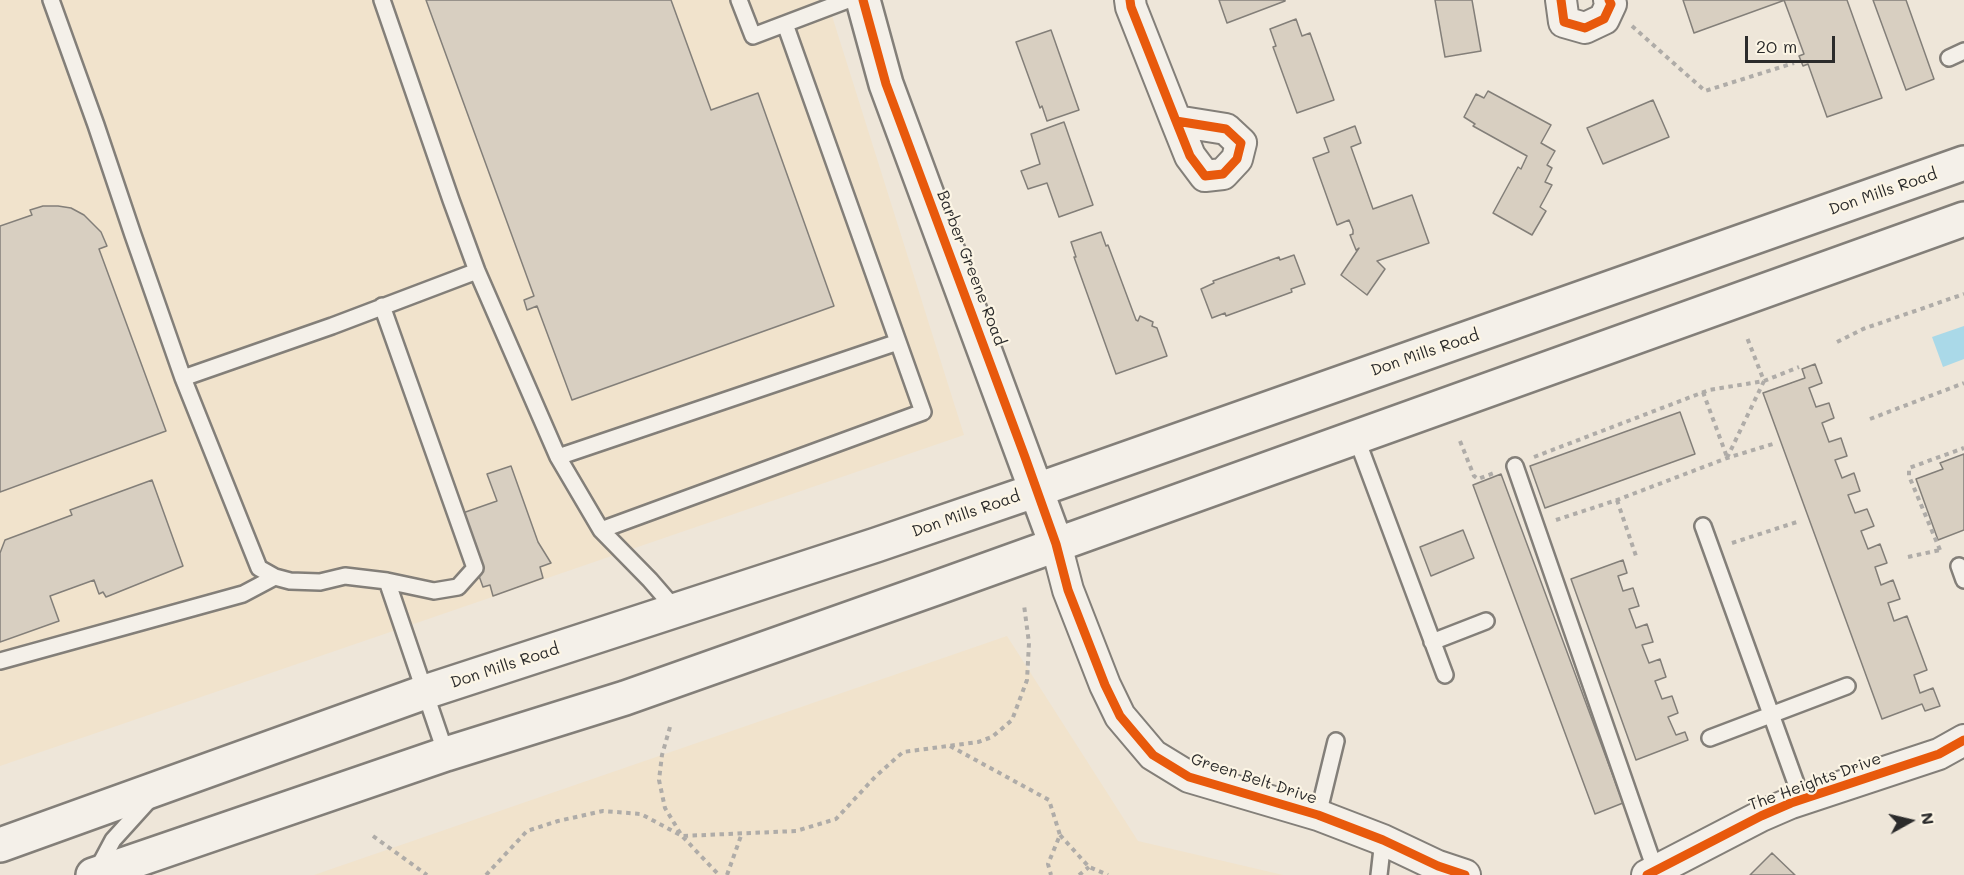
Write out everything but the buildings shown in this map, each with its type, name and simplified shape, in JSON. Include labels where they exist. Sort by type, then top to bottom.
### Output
[{"type":"main road","name":"Barber Greene Road","points":[[863,0],[886,84],[1056,544]]},
{"type":"main road","name":"Don Mills Road","points":[[0,845],[425,692],[1037,490],[1964,163]]},
{"type":"main road","points":[[94,875],[446,754],[625,698],[1964,219]]},
{"type":"street","points":[[1130,0],[1176,121]]},
{"type":"street","points":[[1561,0],[1564,21],[1585,28],[1604,19],[1610,2]]},
{"type":"street","name":"Green Belt Drive","points":[[1056,544],[1068,590],[1105,685],[1120,716],[1153,755],[1190,777],[1318,815],[1383,840],[1438,866],[1465,875]]},
{"type":"street","name":"The Heights Drive","points":[[1655,873],[1761,816],[1939,754],[1964,740]]},
{"type":"lane","points":[[51,0],[183,378],[259,568],[275,577],[290,581],[320,582],[345,576],[387,581],[434,591],[458,588],[475,568],[382,306]]},
{"type":"lane","points":[[382,0],[477,271],[558,457],[601,530],[676,610]]},
{"type":"lane","points":[[739,0],[753,36],[848,0]]},
{"type":"lane","points":[[601,530],[923,412],[785,24]]},
{"type":"lane","points":[[1949,58],[1964,51]]},
{"type":"lane","points":[[183,378],[477,271]]},
{"type":"lane","points":[[558,457],[898,342]]},
{"type":"lane","points":[[1356,437],[1445,675]]},
{"type":"lane","points":[[1515,466],[1655,873]]},
{"type":"lane","points":[[1703,526],[1802,800]]},
{"type":"lane","points":[[0,661],[243,594],[275,577]]},
{"type":"lane","points":[[387,581],[446,754]]},
{"type":"lane","points":[[1432,642],[1486,621]]},
{"type":"lane","points":[[1710,738],[1847,686]]},
{"type":"lane","points":[[1318,815],[1336,741]]},
{"type":"lane","points":[[94,875],[112,840],[164,785]]},
{"type":"lane","points":[[1379,875],[1383,840]]},
{"type":"path","points":[[1610,2],[1624,20],[1705,91],[1794,63]]},
{"type":"path","points":[[1837,342],[1863,329],[1964,294]]},
{"type":"path","points":[[1727,458],[1764,381],[1746,335]]},
{"type":"path","points":[[1460,441],[1474,476],[1478,479],[1703,393],[1764,381],[1799,367]]},
{"type":"path","points":[[1870,419],[1964,383]]},
{"type":"path","points":[[1703,393],[1727,458]]},
{"type":"path","points":[[1537,526],[1617,500],[1727,458],[1776,443]]},
{"type":"path","points":[[1940,550],[1909,476],[1909,468],[1964,448]]},
{"type":"path","points":[[1617,500],[1637,559]]},
{"type":"path","points":[[1712,550],[1800,521]]},
{"type":"path","points":[[1908,557],[1948,547]]},
{"type":"path","points":[[486,875],[527,831],[603,811],[641,814],[682,836],[796,831],[836,819],[875,777],[903,752],[978,742],[992,737],[1012,720],[1027,680],[1029,643],[1024,605]]},
{"type":"path","points":[[670,727],[662,755],[659,780],[665,808],[682,836],[719,875]]},
{"type":"path","points":[[949,746],[1050,800],[1060,835],[1089,867],[1108,875]]},
{"type":"path","points":[[727,875],[742,833]]},
{"type":"path","points":[[1051,875],[1048,864],[1060,835]]},
{"type":"path","points":[[373,836],[427,875]]},
{"type":"path","points":[[1079,875],[1089,867]]},
{"type":"shaded area","points":[[0,0],[827,0],[964,435],[0,766]]},
{"type":"shaded area","points":[[1007,636],[1138,841],[1283,875],[314,875]]},
{"type":"water","points":[[1964,326],[1964,359],[1943,367],[1932,337]]},
{"type":"cycle path","points":[[863,0],[886,84],[1025,457],[1056,544],[1068,590],[1105,685],[1120,716],[1153,755],[1189,777],[1318,815],[1383,840],[1438,866],[1465,875]]},
{"type":"cycle path","points":[[1130,0],[1131,7],[1176,121],[1190,156],[1205,176],[1223,174],[1237,159],[1241,143],[1226,129],[1176,121]]},
{"type":"cycle path","points":[[1561,0],[1564,22],[1585,28],[1604,19],[1611,4],[1609,0]]},
{"type":"cycle path","points":[[1647,875],[1791,803],[1939,754],[1964,740]]}]
